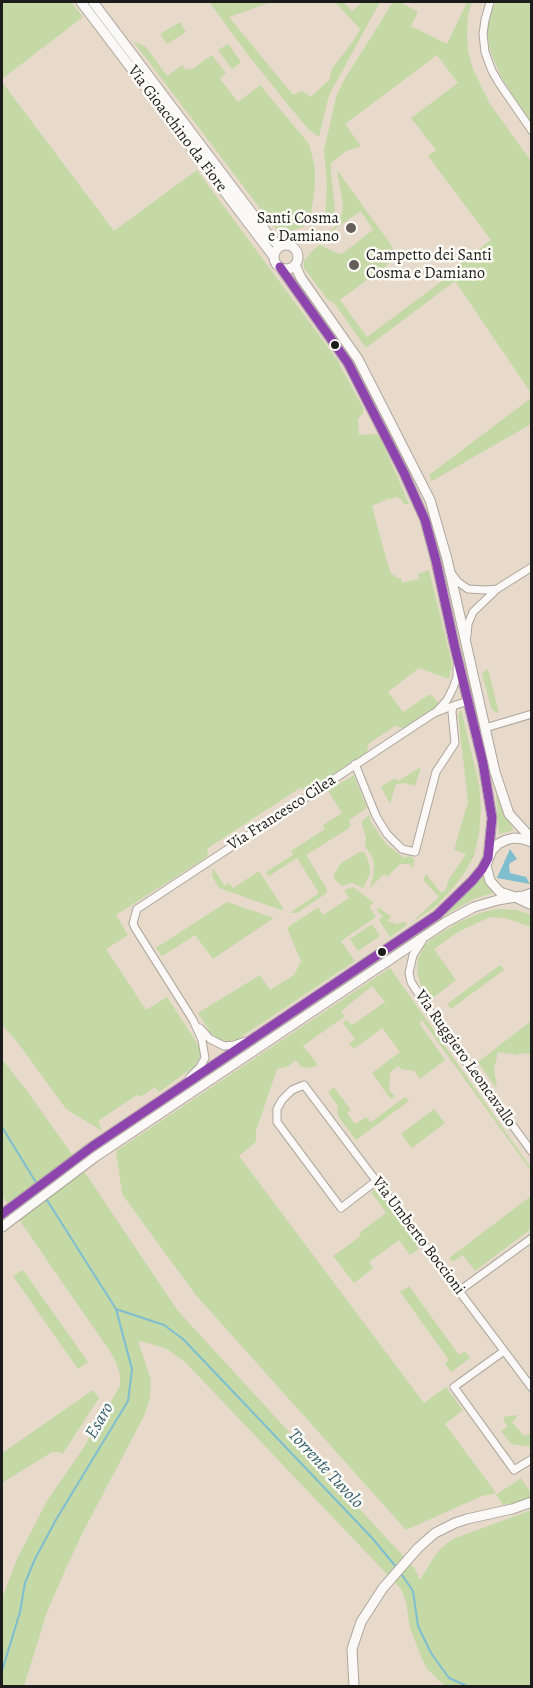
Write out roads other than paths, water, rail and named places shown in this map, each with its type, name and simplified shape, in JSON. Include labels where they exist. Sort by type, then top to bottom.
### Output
[{"type":"street","name":"Via Gioacchino da Fiore","points":[[81,2],[273,257]]},
{"type":"street","name":"Via Gioacchino da Fiore","points":[[93,2],[270,237],[282,245]]},
{"type":"street","points":[[490,2],[483,34],[492,71],[531,131]]},
{"type":"street","points":[[280,267],[288,269],[295,265],[298,258],[296,250],[290,245],[282,245],[276,250],[274,261],[348,363],[417,501],[430,538],[483,763],[492,818],[487,873],[489,881],[500,892],[531,905]]},
{"type":"street","points":[[295,265],[301,278],[358,359],[430,500],[453,577],[468,589],[497,589]]},
{"type":"street","points":[[447,559],[495,772],[509,814],[531,840]]},
{"type":"street","points":[[469,656],[466,634],[473,612],[497,589],[531,567]]},
{"type":"street","points":[[434,713],[447,700],[453,687],[457,677],[458,660]]},
{"type":"street","points":[[434,713],[468,701]]},
{"type":"street","points":[[355,764],[376,816],[387,834],[402,849],[415,852],[436,772],[455,743],[453,706]]},
{"type":"street","name":"Via Francesco Cilea","points":[[193,1020],[135,928],[133,923],[137,909],[434,713]]},
{"type":"street","points":[[485,728],[531,714]]},
{"type":"street","points":[[2,1227],[265,1030],[437,915],[472,881],[498,844],[514,838],[531,840]]},
{"type":"street","points":[[2,1214],[93,1146],[177,1095],[430,932],[483,903],[531,893]]},
{"type":"street","name":"Via Ruggiero Leoncavallo","points":[[430,932],[412,955],[409,973],[411,982],[434,1018],[531,1152]]},
{"type":"street","points":[[193,1020],[210,1039],[224,1046],[234,1045],[265,1030]]},
{"type":"street","points":[[177,1095],[205,1058],[202,1040],[193,1020]]},
{"type":"street","name":"Via Umberto Boccioni","points":[[376,1181],[341,1208],[277,1122],[277,1109],[282,1100],[292,1090],[304,1085],[504,1351],[531,1388]]},
{"type":"street","points":[[459,1291],[531,1238]]},
{"type":"street","points":[[504,1351],[454,1387],[514,1470],[531,1459]]},
{"type":"street","points":[[354,1686],[352,1648],[361,1622],[383,1588],[418,1548],[435,1533],[455,1522],[512,1509],[531,1502]]},
{"type":"water","points":[[510,849],[517,859],[510,863],[510,873],[526,877],[530,884],[497,878]]},
{"type":"waterway","name":"Esaro","points":[[2,1127],[37,1184]]},
{"type":"waterway","name":"Esaro","points":[[2,1671],[20,1612],[25,1583],[35,1559],[57,1518],[128,1401],[132,1369],[116,1309],[45,1197]]},
{"type":"waterway","name":"Torrente Tuvolo","points":[[116,1309],[164,1325],[183,1339],[373,1539],[397,1568]]},
{"type":"waterway","name":"Torrente Tuvolo","points":[[400,1572],[413,1591],[418,1626],[431,1653],[449,1678],[467,1686]]},
{"type":"place","name":"Santi Cosma e Damiano","points":[[351,228]]},
{"type":"place","name":"Campetto dei Santi Cosma e Damiano","points":[[354,265]]}]
